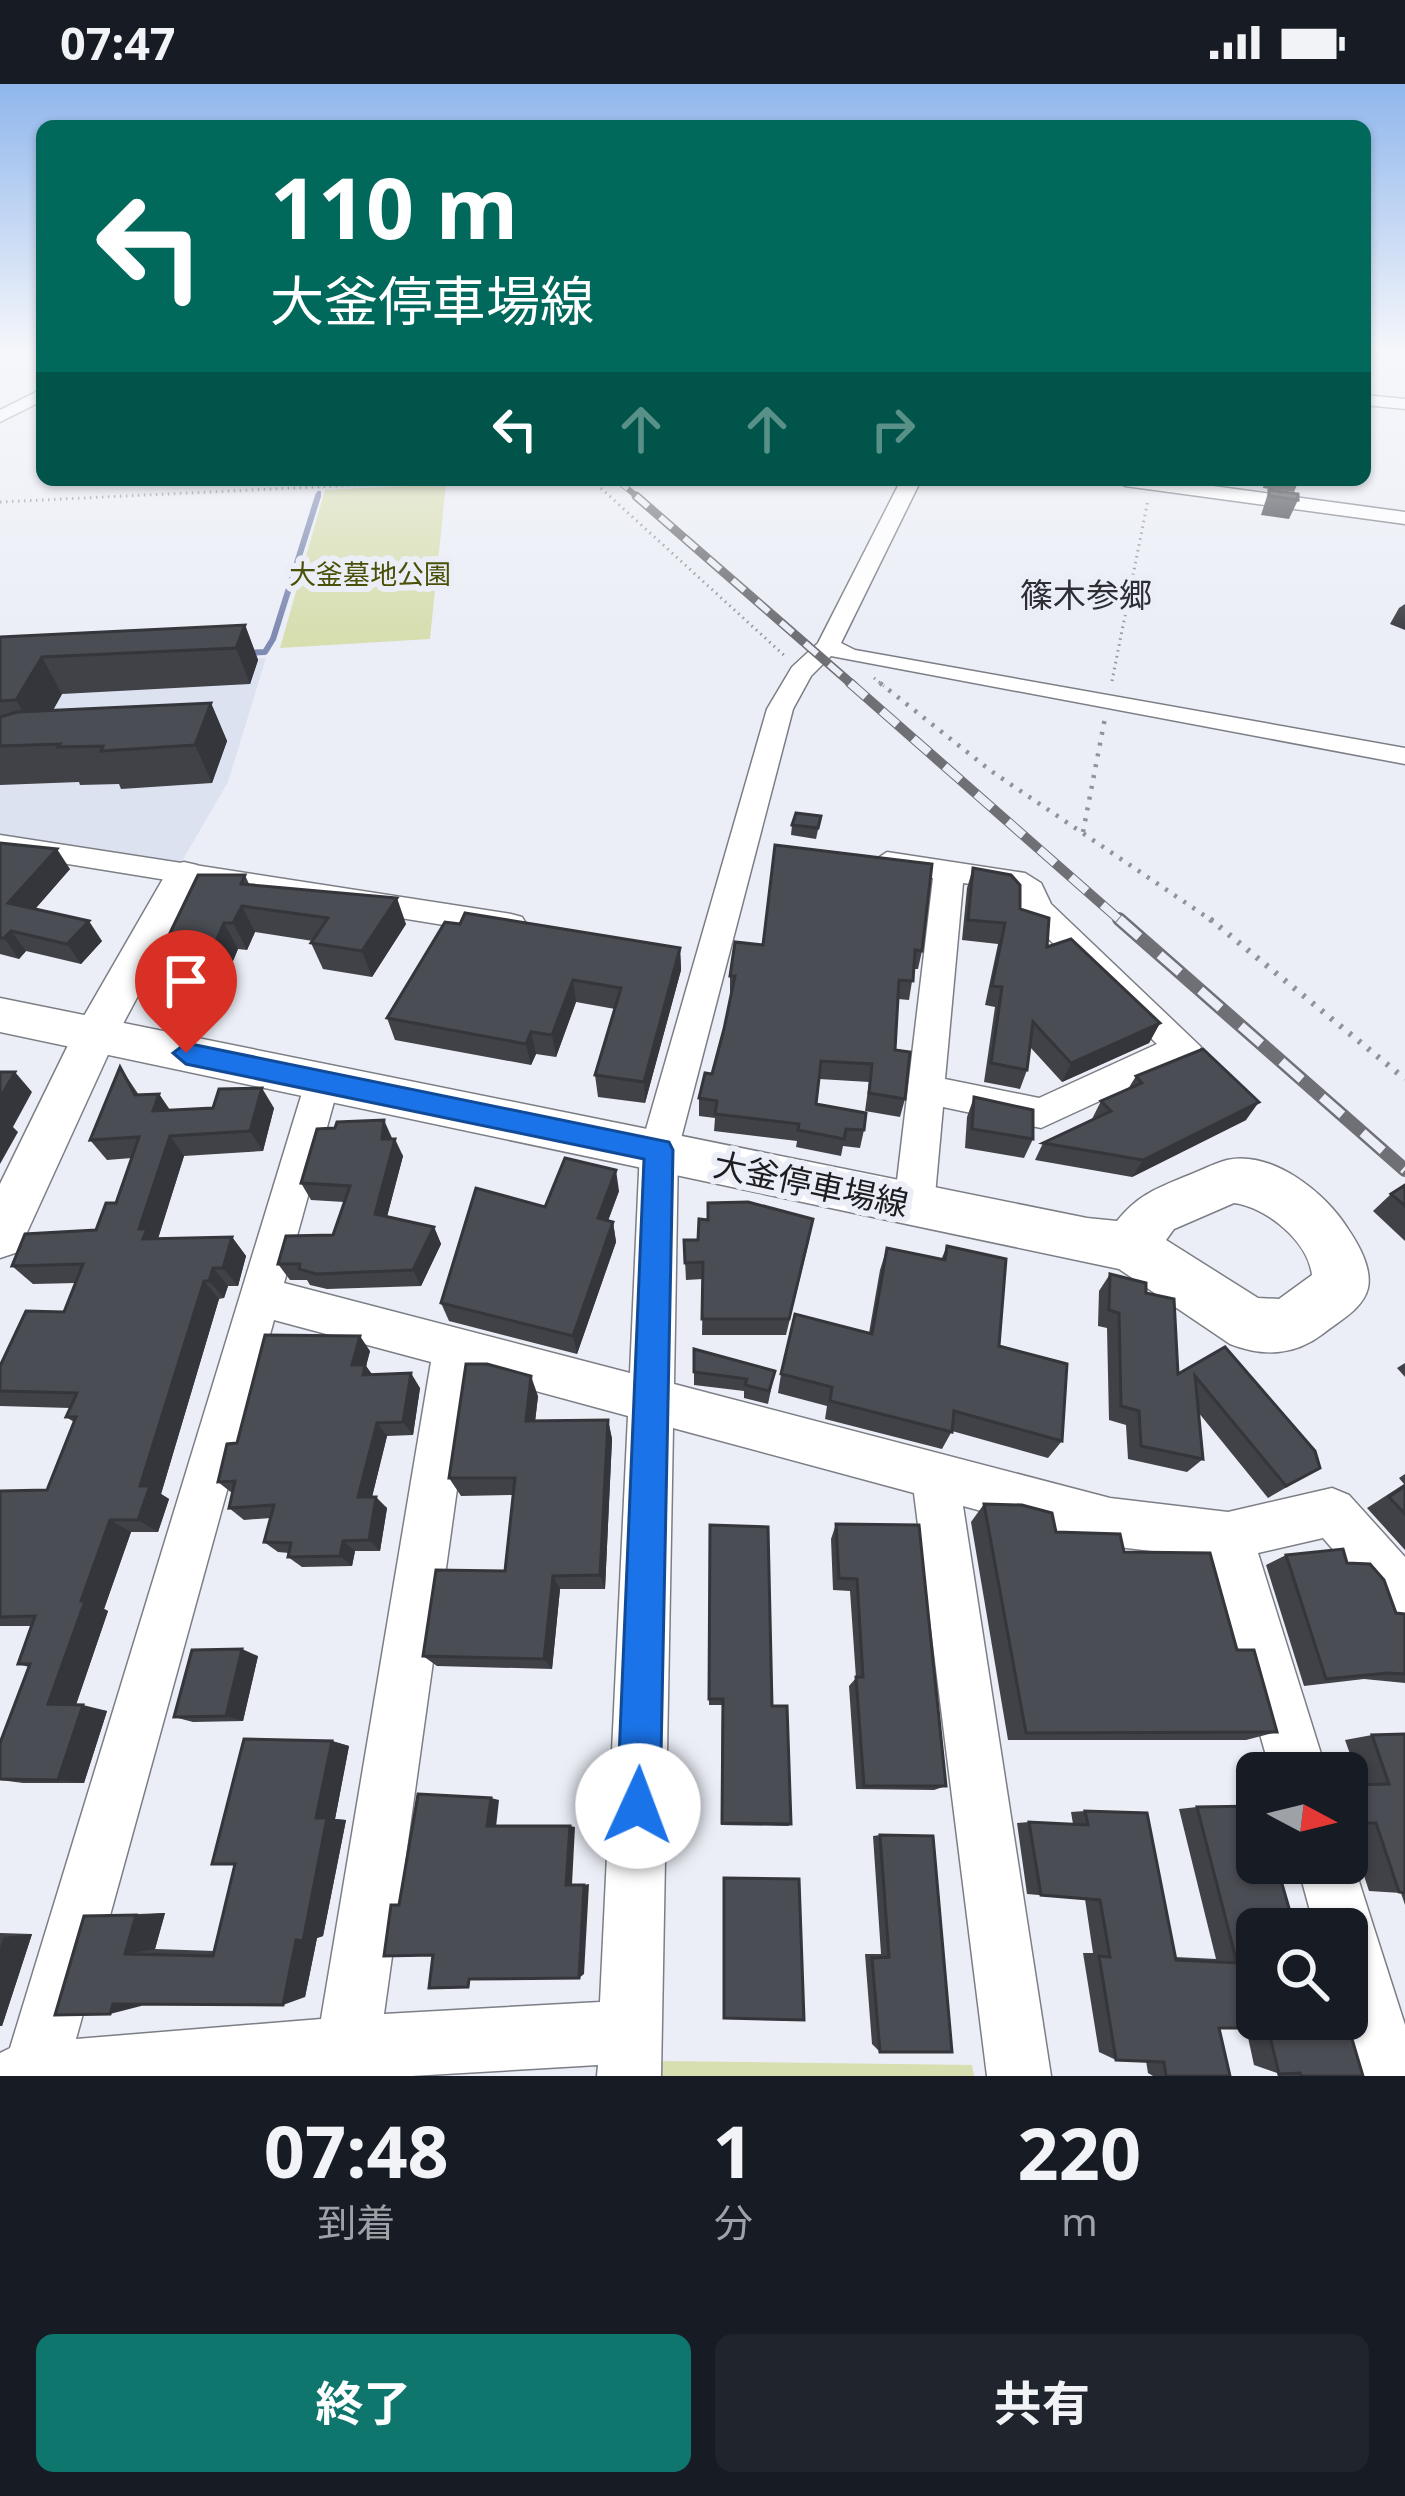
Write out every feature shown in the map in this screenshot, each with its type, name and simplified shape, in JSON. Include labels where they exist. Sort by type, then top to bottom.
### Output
[{"type":"main road","name":"大釜停車場線","points":[[0,1015],[1087,1242],[1129,1246]]},
{"type":"street","points":[[21,2076],[348,2048],[630,2054],[659,1150],[698,955],[741,842],[780,710],[801,672],[839,651],[908,486]]},
{"type":"street","points":[[1166,486],[1405,518]]},
{"type":"street","points":[[839,651],[1405,756]]},
{"type":"street","points":[[741,842],[788,848]]},
{"type":"street","points":[[0,844],[546,931]]},
{"type":"street","points":[[857,858],[1014,880],[1030,890],[1037,909],[1183,1047],[1041,1113],[929,1090]]},
{"type":"street","points":[[914,1206],[950,871]]},
{"type":"street","points":[[0,1237],[95,1035],[184,874]]},
{"type":"street","points":[[34,2075],[322,1080]]},
{"type":"street","points":[[262,1297],[1110,1522],[1228,1536],[1332,1512],[1405,1594]]},
{"type":"street","points":[[348,2048],[455,1348]]},
{"type":"street","points":[[935,1476],[1019,2076]]},
{"type":"street","points":[[1228,1536],[1293,1752]]},
{"type":"street","points":[[1368,2006],[1389,2076]]},
{"type":"path","points":[[0,502],[332,486]]},
{"type":"path","points":[[599,486],[743,613],[801,672]]},
{"type":"path","points":[[1083,832],[1151,486]]},
{"type":"path","points":[[839,651],[991,771],[1194,905],[1405,1079]]},
{"type":"shaded area","points":[[266,658],[228,782],[178,868],[0,840],[0,671]]},
{"type":"green space","name":"大釜墓地公園","points":[[446,486],[430,639],[280,648],[325,490]]},
{"type":"green space","points":[[659,2061],[972,2065],[974,2076],[659,2076]]},
{"type":"building","points":[[1269,490],[1298,494],[1298,500],[1269,496]]},
{"type":"building","points":[[245,625],[236,648],[42,657],[16,700],[0,701],[0,637]]},
{"type":"building","points":[[211,703],[195,745],[101,751],[103,746],[0,746],[0,717],[17,712]]},
{"type":"building","points":[[796,813],[821,816],[818,828],[792,825]]},
{"type":"building","points":[[0,843],[57,849],[8,903],[89,921],[67,944],[11,931],[0,938]]},
{"type":"building","points":[[775,845],[932,864],[922,951],[915,950],[913,981],[899,980],[895,1050],[910,1052],[905,1099],[869,1093],[872,1064],[821,1061],[816,1104],[866,1113],[864,1130],[846,1129],[844,1139],[798,1130],[799,1124],[715,1114],[717,1101],[699,1098],[705,1073],[712,1074],[724,1029],[735,976],[730,976],[735,942],[763,945]]},
{"type":"building","points":[[973,868],[1011,875],[1020,885],[1020,909],[1049,918],[1047,947],[1071,939],[1160,1023],[1071,1063],[1033,1022],[1027,1070],[991,1063],[1002,987],[992,986],[1005,923],[968,920]]},
{"type":"building","points":[[198,875],[245,875],[241,884],[397,898],[362,951],[311,943],[328,918],[242,906],[233,923],[224,923],[205,966],[154,966]]},
{"type":"building","points":[[465,913],[680,948],[644,1082],[595,1075],[621,988],[573,980],[552,1035],[531,1032],[526,1044],[387,1018],[445,922],[460,924]]},
{"type":"building","points":[[1203,1049],[1259,1102],[1143,1160],[1043,1143],[1111,1111],[1101,1101],[1142,1083],[1136,1076]]},
{"type":"building","points":[[120,1067],[135,1095],[159,1094],[153,1111],[213,1108],[219,1089],[262,1088],[250,1131],[170,1136],[139,1229],[147,1229],[143,1239],[232,1237],[223,1268],[213,1268],[209,1281],[204,1281],[140,1486],[150,1486],[138,1520],[110,1520],[81,1601],[85,1601],[48,1704],[83,1705],[58,1780],[0,1779],[0,1743],[30,1664],[18,1664],[35,1616],[0,1617],[0,1491],[47,1490],[76,1417],[66,1417],[77,1393],[0,1391],[0,1366],[26,1311],[64,1312],[83,1264],[12,1266],[25,1234],[96,1230],[106,1203],[116,1203],[139,1137],[90,1140]]},
{"type":"building","points":[[0,1072],[15,1072],[0,1098]]},
{"type":"building","points":[[974,1097],[1033,1110],[1033,1139],[972,1129]]},
{"type":"building","points":[[384,1120],[382,1139],[395,1139],[375,1214],[434,1227],[413,1270],[316,1274],[299,1269],[300,1264],[278,1264],[286,1236],[333,1235],[350,1186],[301,1183],[317,1129],[335,1128],[337,1122]]},
{"type":"building","points":[[565,1158],[616,1170],[598,1218],[613,1222],[573,1336],[441,1303],[476,1188],[545,1207]]},
{"type":"building","points":[[1405,1185],[1405,1206],[1391,1194]]},
{"type":"building","points":[[748,1202],[813,1219],[789,1319],[702,1319],[703,1262],[685,1263],[684,1240],[698,1240],[699,1219],[708,1220],[708,1203]]},
{"type":"building","points":[[947,1246],[1006,1259],[999,1346],[1067,1364],[1062,1441],[954,1411],[952,1432],[830,1401],[832,1387],[781,1374],[795,1314],[872,1334],[887,1248],[945,1260]]},
{"type":"building","points":[[1110,1274],[1146,1283],[1146,1293],[1174,1299],[1178,1374],[1225,1347],[1315,1451],[1320,1468],[1286,1486],[1195,1376],[1203,1459],[1141,1446],[1139,1411],[1121,1406],[1119,1313],[1109,1310]]},
{"type":"building","points":[[265,1335],[360,1336],[352,1365],[365,1365],[363,1375],[411,1373],[403,1422],[377,1423],[358,1497],[376,1497],[369,1540],[343,1541],[340,1556],[288,1557],[291,1543],[264,1542],[274,1505],[229,1508],[235,1481],[218,1482],[227,1444],[237,1443]]},
{"type":"building","points":[[694,1349],[775,1371],[769,1391],[745,1385],[747,1379],[694,1372]]},
{"type":"building","points":[[466,1364],[487,1364],[531,1376],[526,1421],[608,1420],[600,1575],[553,1576],[544,1659],[423,1656],[436,1570],[505,1571],[515,1478],[449,1478]]},
{"type":"building","points":[[1405,1486],[1405,1514],[1389,1497]]},
{"type":"building","points":[[984,1504],[1022,1505],[1052,1513],[1056,1532],[1120,1534],[1124,1552],[1210,1553],[1237,1650],[1254,1650],[1277,1732],[1026,1733]]},
{"type":"building","points":[[836,1524],[919,1525],[946,1786],[864,1786],[856,1677],[863,1677],[857,1579],[839,1578]]},
{"type":"building","points":[[710,1525],[768,1527],[772,1706],[787,1706],[791,1824],[722,1823],[723,1699],[709,1699]]},
{"type":"building","points":[[1343,1549],[1347,1563],[1370,1564],[1384,1580],[1396,1613],[1405,1614],[1405,1674],[1326,1679],[1286,1555]]},
{"type":"building","points":[[242,1649],[226,1716],[174,1717],[192,1650]]},
{"type":"building","points":[[1405,1734],[1405,1893],[1399,1892],[1376,1823],[1368,1823],[1368,1785],[1389,1784],[1372,1735]]},
{"type":"building","points":[[244,1739],[332,1741],[316,1818],[327,1818],[303,1941],[296,1940],[283,2005],[113,2004],[110,2014],[55,2015],[84,1916],[136,1915],[125,1954],[213,1956],[235,1864],[212,1864]]},
{"type":"building","points":[[418,1794],[491,1798],[487,1826],[570,1826],[566,1885],[584,1885],[579,1978],[469,1979],[468,1987],[429,1988],[433,1955],[384,1956],[391,1905],[399,1905]]},
{"type":"building","points":[[1236,1806],[1236,1884],[1282,1884],[1289,1908],[1236,1908],[1236,1959],[1197,1807]]},
{"type":"building","points":[[1085,1811],[1147,1813],[1176,1960],[1236,1963],[1236,2028],[1219,2028],[1230,2076],[1166,2076],[1164,2062],[1116,2060],[1099,1956],[1110,1957],[1100,1900],[1041,1895],[1029,1822],[1088,1825]]},
{"type":"building","points":[[880,1835],[933,1836],[952,2052],[880,2052],[872,1958],[889,1957]]},
{"type":"building","points":[[724,1878],[799,1879],[804,2020],[724,2018]]},
{"type":"building","points":[[1271,2040],[1352,2040],[1363,2076],[1300,2073],[1279,2074]]},
{"type":"waterway","points":[[246,653],[265,652],[273,639],[318,496]]},
{"type":"railway","points":[[624,486],[640,499]]},
{"type":"railway","points":[[636,496],[854,686]]},
{"type":"railway","points":[[850,683],[1122,922]]},
{"type":"railway","points":[[1119,919],[1405,1170]]},
{"type":"district","name":"篠木参郷","points":[[1086,595]]},
{"type":"route","points":[[186,1053],[659,1150],[638,1806]]}]
